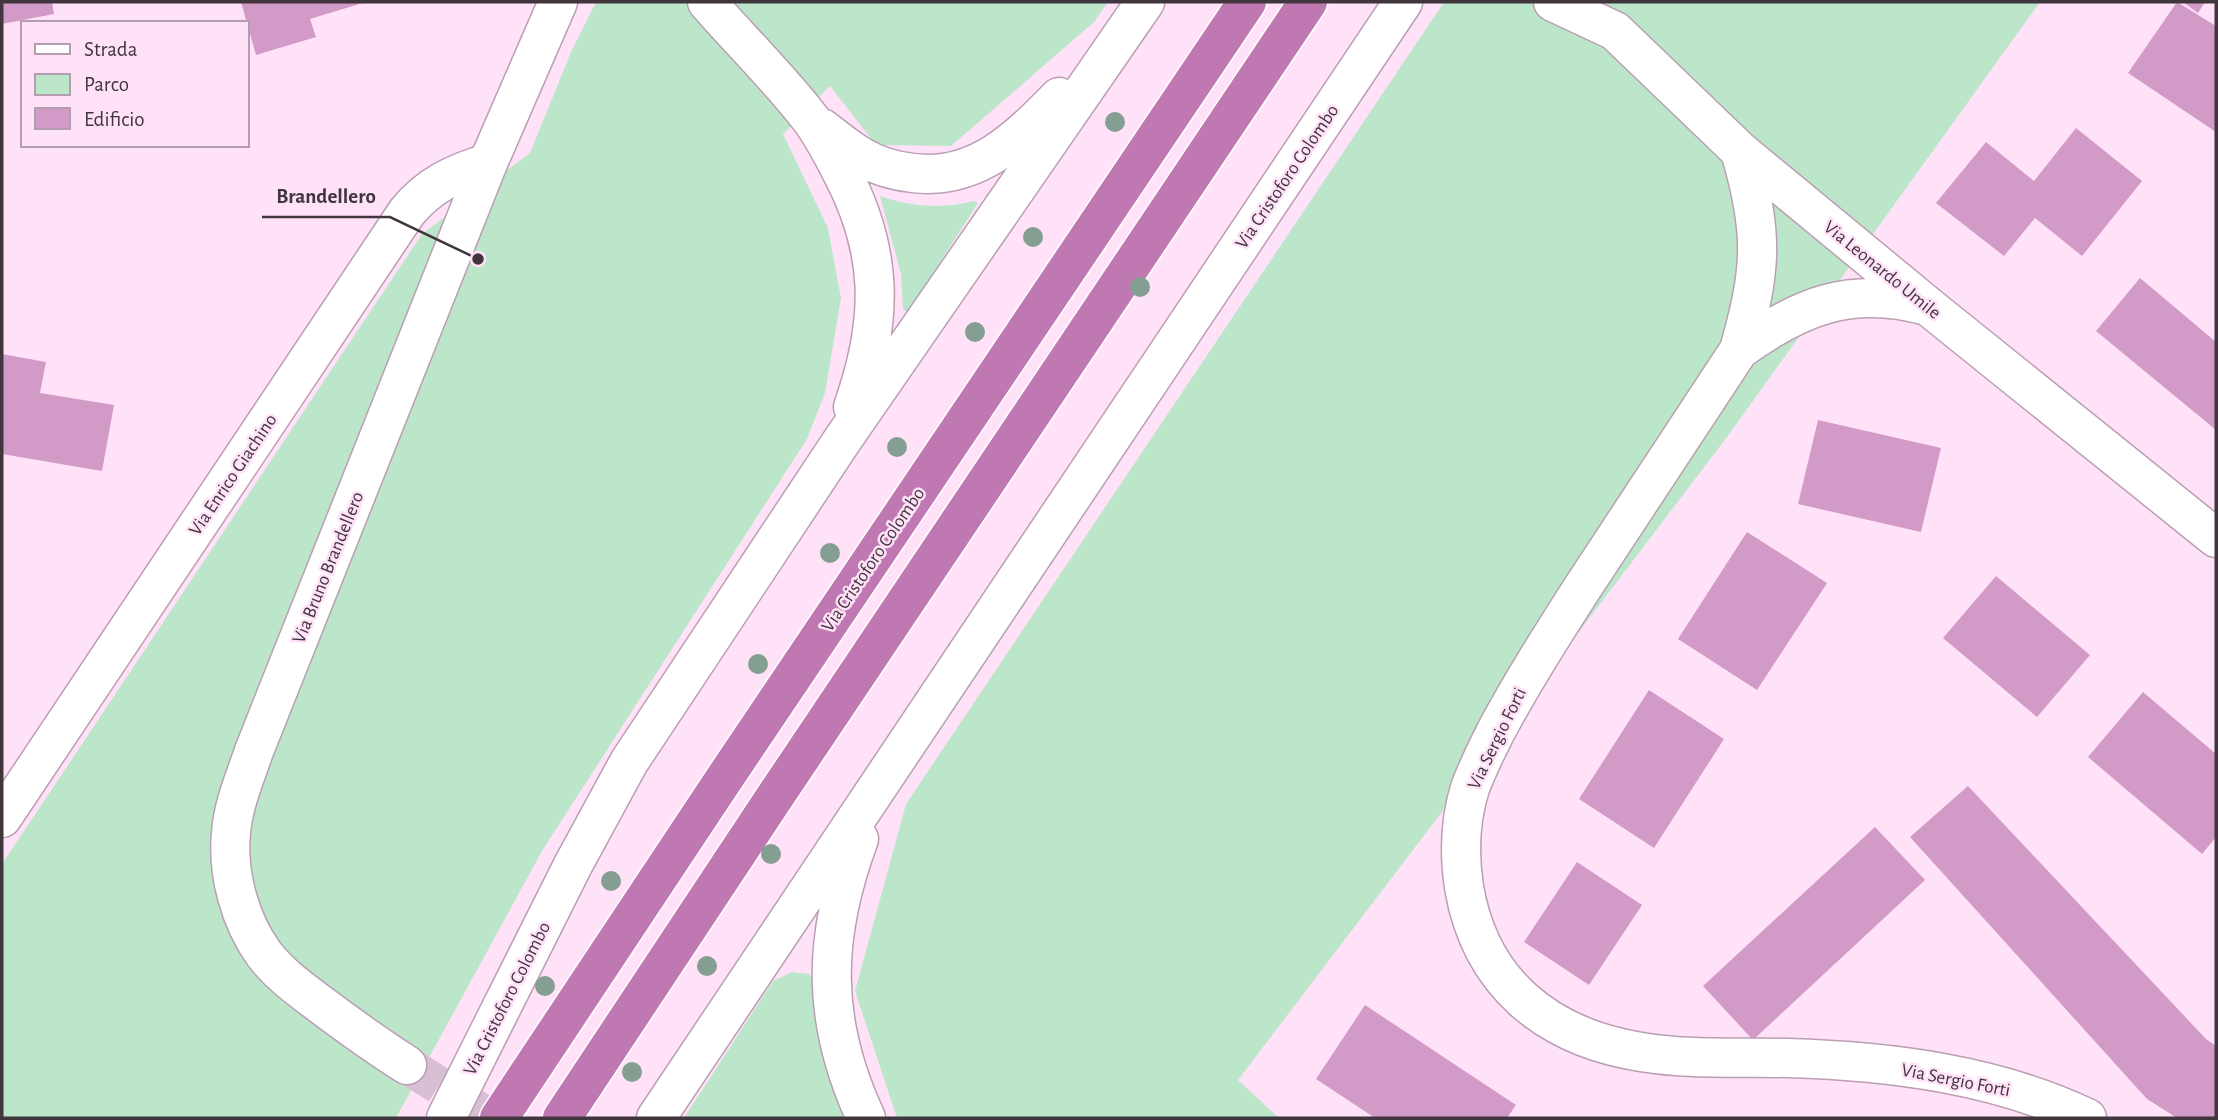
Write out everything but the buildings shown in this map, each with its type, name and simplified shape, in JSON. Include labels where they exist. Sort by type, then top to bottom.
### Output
[{"type":"highway","name":"Via Cristoforo Colombo","points":[[499,1118],[1247,2]]},
{"type":"highway","points":[[562,1118],[774,797],[1308,2]]},
{"type":"street","points":[[553,7],[585,2]]},
{"type":"street","points":[[707,2],[810,118],[833,155],[862,212],[876,287],[870,349],[841,442]]},
{"type":"street","name":"Via Cristoforo Colombo","points":[[656,1118],[1403,2]]},
{"type":"street","name":"Via Leonardo Umile","points":[[1553,2],[1604,16],[1740,151],[1929,307],[2216,537]]},
{"type":"street","name":"Via Bruno Brandellero","points":[[407,1065],[368,1040],[293,983],[264,953],[249,927],[234,887],[231,868],[233,815],[254,751],[488,163],[553,7]]},
{"type":"street","points":[[810,118],[848,148],[880,166],[924,174],[947,174],[961,170],[992,156],[1022,133],[1138,13]]},
{"type":"street","name":"Via Cristoforo Colombo","points":[[446,1118],[573,865],[629,762],[841,442],[1138,13]]},
{"type":"street","name":"Via Sergio Forti","points":[[1740,151],[1756,210],[1759,242],[1757,278],[1739,350],[1549,640],[1508,709],[1478,768],[1465,808],[1461,847],[1462,876],[1470,916],[1482,948],[1513,991],[1555,1023],[1606,1044],[1640,1052],[1670,1055],[1830,1060],[1927,1071],[2009,1088],[2087,1118]]},
{"type":"street","name":"Via Enrico Giachino","points":[[2,818],[407,212],[433,186],[456,174],[488,163]]},
{"type":"street","points":[[1739,350],[1785,319],[1848,298],[1890,298],[1929,307]]},
{"type":"street","points":[[866,1118],[838,1042],[832,1006],[832,967],[844,880],[877,790]]},
{"type":"green space","points":[[596,2],[1108,2],[1094,22],[951,146],[876,145],[830,86],[783,134],[828,228],[841,298],[825,393],[807,439],[542,851],[396,1118],[2,1118],[2,864],[422,234],[530,153],[571,52]]},
{"type":"green space","points":[[1444,2],[2040,2],[1727,437],[1238,1080],[1279,1118],[899,1118],[855,991],[906,804]]},
{"type":"green space","points":[[880,196],[927,206],[974,201],[978,203],[908,312],[903,310],[901,274]]},
{"type":"green space","points":[[792,972],[809,974],[822,995],[851,1118],[684,1118],[773,981]]},
{"type":"tunnel","points":[[407,1065],[490,1118]]},
{"type":"place","name":"Brandellero","points":[[478,259]]}]
